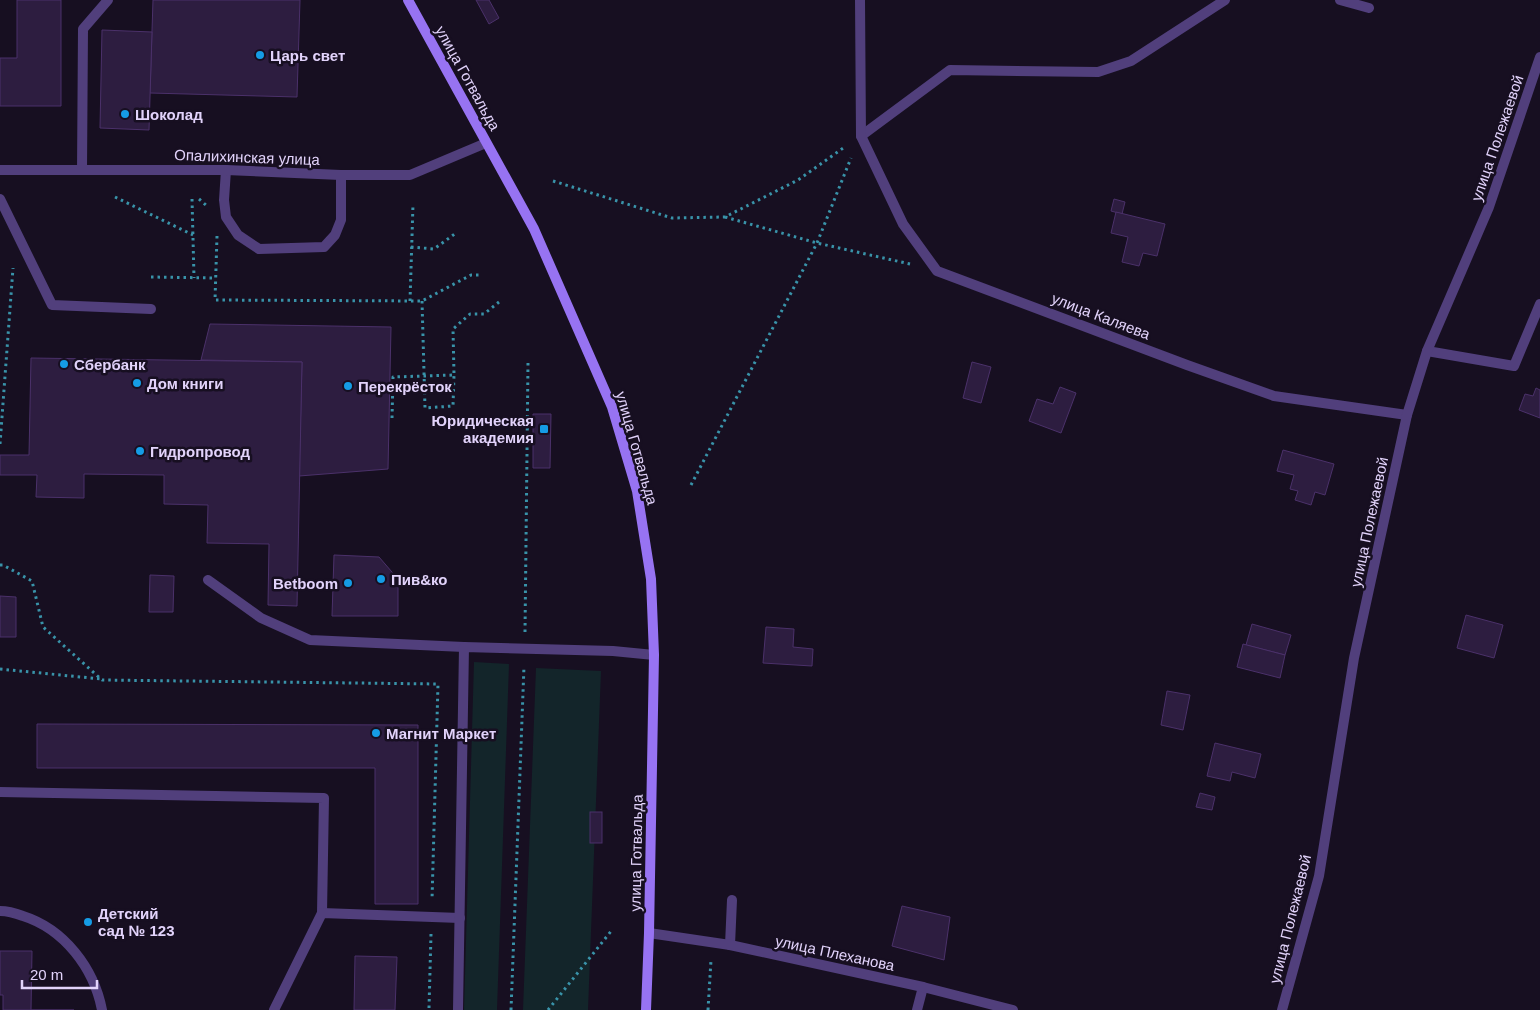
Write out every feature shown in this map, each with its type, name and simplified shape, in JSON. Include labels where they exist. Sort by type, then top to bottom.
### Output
[{"type":"main road","name":"улица Готвальда","points":[[408,0],[534,229],[612,407],[637,490],[651,579],[654,656],[650,933],[646,1010]]},
{"type":"street","points":[[82,170],[83,29],[108,0]]},
{"type":"street","points":[[860,0],[861,136],[903,224],[937,270]]},
{"type":"street","points":[[861,136],[950,70],[1098,72],[1131,61],[1226,0]]},
{"type":"street","points":[[1340,0],[1369,8]]},
{"type":"street","name":"улица Полежаевой","points":[[1282,1010],[1318,876],[1354,658],[1407,416],[1427,351],[1489,208],[1540,57]]},
{"type":"street","name":"Опалихинская улица","points":[[0,170],[226,170],[340,175],[410,175],[486,143]]},
{"type":"street","points":[[226,170],[224,200],[226,217],[238,235],[259,249],[324,248],[335,235],[341,220],[340,175]]},
{"type":"street","points":[[0,199],[52,305],[151,309]]},
{"type":"street","name":"улица Каляева","points":[[937,270],[1274,396],[1407,416]]},
{"type":"street","points":[[1427,351],[1514,366],[1540,304]]},
{"type":"street","points":[[208,580],[261,618],[310,640],[525,650],[613,651],[654,656]]},
{"type":"street","points":[[458,1010],[464,647]]},
{"type":"street","points":[[0,792],[324,798],[322,913],[274,1010]]},
{"type":"street","points":[[730,945],[732,900]]},
{"type":"street","points":[[0,911],[8,911],[32,919],[53,930],[72,948],[88,972],[99,996],[102,1010]]},
{"type":"street","points":[[322,913],[460,918]]},
{"type":"street","name":"улица Плеханова","points":[[650,933],[730,945],[923,987],[1013,1010]]},
{"type":"street","points":[[917,1010],[923,987]]},
{"type":"path","points":[[725,217],[798,180],[861,136]]},
{"type":"path","points":[[690,485],[817,243],[861,136]]},
{"type":"path","points":[[553,181],[672,218],[725,217],[817,243],[937,270]]},
{"type":"path","points":[[115,197],[193,235]]},
{"type":"path","points":[[192,199],[194,278]]},
{"type":"path","points":[[199,199],[212,210]]},
{"type":"path","points":[[410,301],[413,204]]},
{"type":"path","points":[[411,247],[434,249],[456,232]]},
{"type":"path","points":[[217,233],[215,300],[422,301],[471,275],[482,275]]},
{"type":"path","points":[[0,444],[14,260]]},
{"type":"path","points":[[152,277],[216,278]]},
{"type":"path","points":[[422,301],[425,408],[453,406],[453,328],[470,314],[484,314],[499,302]]},
{"type":"path","points":[[512,1010],[525,650],[528,363]]},
{"type":"path","points":[[392,418],[393,376],[454,375]]},
{"type":"path","points":[[0,565],[32,581],[43,627],[102,680]]},
{"type":"path","points":[[0,669],[102,680],[438,684],[429,1008]]},
{"type":"path","points":[[548,1010],[612,930]]},
{"type":"path","points":[[708,1010],[712,942]]},
{"type":"green space","points":[[474,662],[509,664],[497,1010],[464,1010]]},
{"type":"green space","points":[[536,668],[601,671],[588,1010],[523,1010]]},
{"type":"building","points":[[17,0],[61,0],[61,106],[0,106],[0,58],[17,58]]},
{"type":"building","points":[[153,0],[300,0],[297,97],[150,93]]},
{"type":"building","points":[[476,0],[489,0],[499,18],[489,24]]},
{"type":"building","points":[[102,30],[152,32],[149,130],[100,128]]},
{"type":"building","points":[[1114,199],[1125,202],[1122,214],[1111,211]]},
{"type":"building","points":[[1116,212],[1165,224],[1157,256],[1143,253],[1139,266],[1122,262],[1128,237],[1111,233]]},
{"type":"building","points":[[210,324],[391,327],[388,469],[299,476],[302,362],[201,360]]},
{"type":"building","points":[[31,358],[302,362],[297,606],[268,605],[269,544],[207,543],[208,505],[164,504],[164,475],[84,474],[84,498],[36,497],[37,475],[0,475],[0,455],[29,455]]},
{"type":"building","points":[[972,362],[991,367],[981,403],[963,398]]},
{"type":"building","points":[[1060,387],[1076,393],[1061,433],[1029,421],[1037,399],[1053,404]]},
{"type":"building","points":[[1536,388],[1540,390],[1540,418],[1519,410],[1525,394],[1533,396]]},
{"type":"building","points":[[533,414],[551,414],[550,468],[533,468]]},
{"type":"building","points":[[1283,450],[1334,464],[1325,495],[1315,492],[1311,505],[1295,500],[1298,491],[1290,489],[1294,475],[1277,471]]},
{"type":"building","points":[[334,555],[379,557],[398,579],[398,616],[332,616]]},
{"type":"building","points":[[150,575],[174,576],[173,612],[149,612]]},
{"type":"building","points":[[0,596],[16,597],[16,637],[0,637]]},
{"type":"building","points":[[1466,615],[1503,625],[1494,658],[1457,648]]},
{"type":"building","points":[[1252,624],[1291,635],[1285,655],[1246,645]]},
{"type":"building","points":[[766,627],[794,629],[793,647],[813,649],[812,666],[763,663]]},
{"type":"building","points":[[1243,644],[1285,655],[1280,678],[1237,667]]},
{"type":"building","points":[[1167,691],[1190,695],[1183,730],[1161,725]]},
{"type":"building","points":[[37,724],[418,725],[418,904],[375,904],[375,768],[37,768]]},
{"type":"building","points":[[1215,743],[1261,754],[1255,778],[1232,772],[1230,781],[1207,776]]},
{"type":"building","points":[[1200,793],[1215,797],[1212,810],[1196,807]]},
{"type":"building","points":[[590,812],[602,812],[602,843],[590,843]]},
{"type":"building","points":[[902,906],[950,917],[944,960],[892,946]]},
{"type":"building","points":[[0,951],[32,951],[31,1010],[3,1010],[3,995],[0,995]]},
{"type":"building","points":[[355,956],[397,957],[395,1010],[354,1010]]},
{"type":"place","name":"Царь свет","points":[[260,55]]},
{"type":"place","name":"Шоколад","points":[[125,114]]},
{"type":"place","name":"Сбербанк","points":[[64,364]]},
{"type":"place","name":"Дом книги","points":[[137,383]]},
{"type":"place","name":"Перекрёсток","points":[[348,386]]},
{"type":"place","name":"Юридическая академия","points":[[544,429]]},
{"type":"place","name":"Гидропровод","points":[[140,451]]},
{"type":"place","name":"Пив&ко","points":[[381,579]]},
{"type":"place","name":"Betboom","points":[[348,583]]},
{"type":"place","name":"Магнит Маркет","points":[[376,733]]},
{"type":"place","name":"Детский сад № 123","points":[[88,922]]}]
